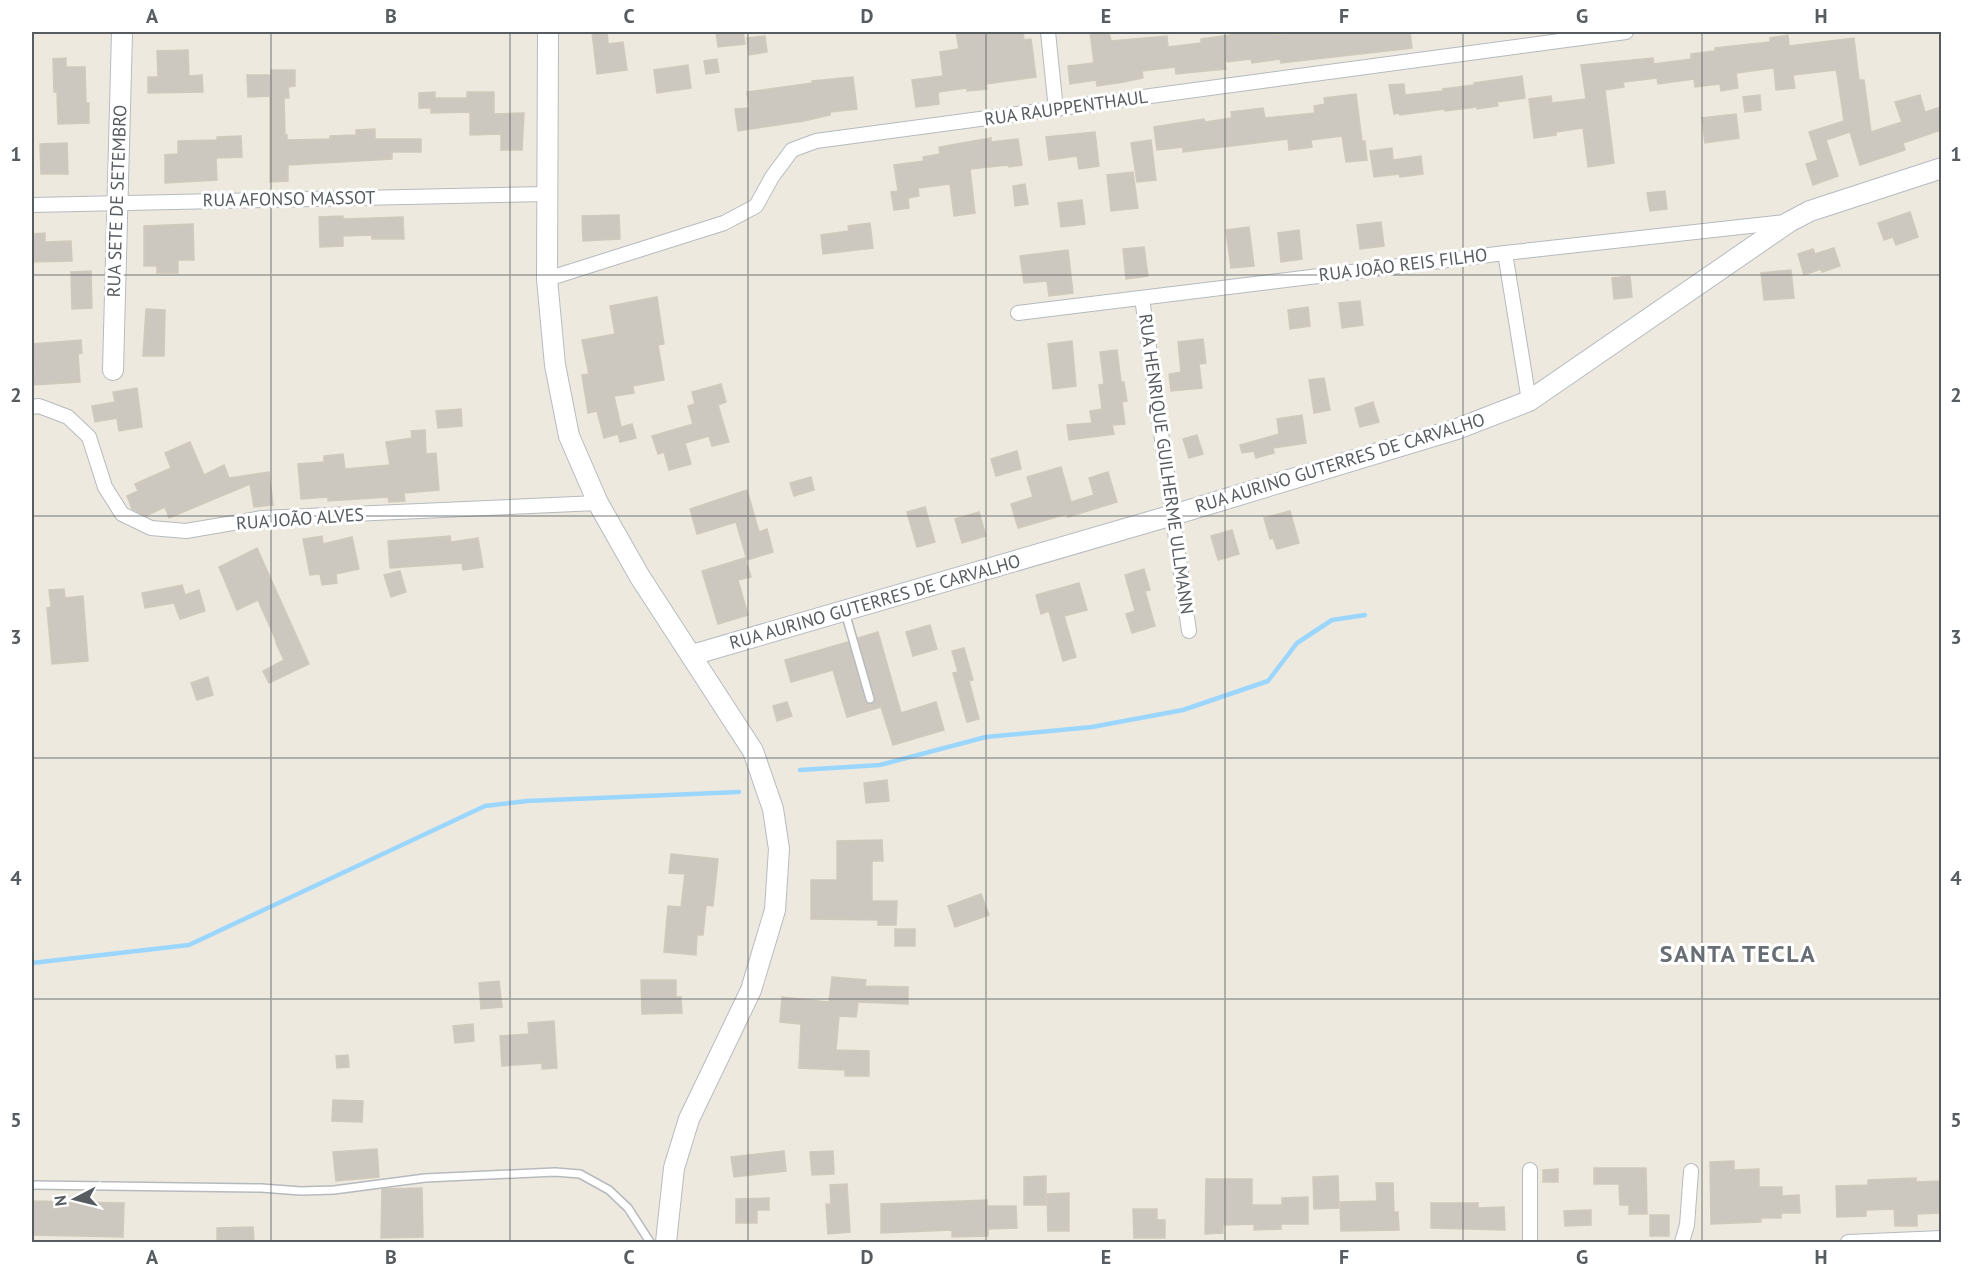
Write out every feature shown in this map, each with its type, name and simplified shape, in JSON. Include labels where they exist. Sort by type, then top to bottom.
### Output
[{"type":"street","name":"RUA SETE DE SETEMBRO","points":[[113,370],[122,32]]},
{"type":"street","points":[[548,32],[547,279],[555,365],[569,436],[597,503],[640,577],[753,751],[773,809],[779,849],[775,910],[751,990],[689,1119],[674,1168],[666,1242]]},
{"type":"street","points":[[1048,32],[1056,110]]},
{"type":"street","name":"RUA RAUPPENTHAUL","points":[[547,279],[724,223],[756,206],[772,177],[792,150],[816,141],[1626,32]]},
{"type":"street","name":"RUA AURINO GUTERRES DE CARVALHO","points":[[692,655],[1173,515],[1457,429],[1529,401],[1789,222],[1810,211],[1941,168]]},
{"type":"street","name":"RUA AFONSO MASSOT","points":[[32,205],[546,194]]},
{"type":"street","name":"RUA JOÃO REIS FILHO","points":[[1018,313],[1505,253],[1789,222]]},
{"type":"street","points":[[1505,253],[1529,401]]},
{"type":"street","name":"RUA HENRIQUE GUILHERME ULLMANN","points":[[1142,298],[1190,631]]},
{"type":"street","name":"RUA JOÃO ALVES","points":[[32,407],[39,406],[68,417],[89,437],[105,487],[122,514],[151,528],[186,531],[262,518],[597,503]]},
{"type":"street","points":[[1530,1170],[1530,1242]]},
{"type":"street","points":[[1682,1242],[1687,1225],[1691,1171]]},
{"type":"street","points":[[1848,1242],[1941,1238]]},
{"type":"lane","points":[[845,610],[870,699]]},
{"type":"lane","points":[[32,1185],[261,1188],[301,1191],[352,1188],[425,1178],[564,1172],[580,1174],[609,1190],[628,1209],[650,1242]]},
{"type":"building","points":[[592,32],[607,32],[608,44],[623,42],[627,70],[597,74]]},
{"type":"building","points":[[716,32],[743,32],[745,44],[718,47]]},
{"type":"building","points":[[956,32],[1023,32],[1024,40],[1031,39],[1036,77],[986,84],[987,89],[967,91],[967,88],[938,92],[939,104],[916,107],[912,80],[943,76],[940,52],[959,49]]},
{"type":"building","points":[[1090,32],[1109,32],[1111,41],[1167,36],[1168,47],[1201,43],[1201,39],[1231,35],[1230,32],[1273,32],[1273,35],[1299,32],[1410,32],[1412,48],[1281,63],[1280,59],[1252,63],[1251,59],[1225,62],[1226,69],[1176,74],[1175,67],[1142,71],[1143,78],[1124,82],[1097,86],[1096,80],[1070,84],[1068,66],[1094,63]]},
{"type":"building","points":[[1788,35],[1789,46],[1854,38],[1859,80],[1864,80],[1871,132],[1902,122],[1895,102],[1920,95],[1925,112],[1941,107],[1941,130],[1903,143],[1905,150],[1860,165],[1850,132],[1826,140],[1838,176],[1813,185],[1806,164],[1818,160],[1809,132],[1844,121],[1836,70],[1793,75],[1795,88],[1776,90],[1774,68],[1736,73],[1738,88],[1721,91],[1720,84],[1695,87],[1694,79],[1658,84],[1657,78],[1623,82],[1624,87],[1605,90],[1614,163],[1588,167],[1583,128],[1534,138],[1529,99],[1551,96],[1552,103],[1586,99],[1581,65],[1653,58],[1654,64],[1691,59],[1691,54],[1715,51],[1715,48],[1770,42],[1770,38]]},
{"type":"building","points":[[765,36],[767,52],[749,55],[747,38]]},
{"type":"building","points":[[188,50],[189,76],[202,75],[203,92],[148,93],[148,77],[158,77],[157,51]]},
{"type":"building","points":[[66,58],[66,67],[85,67],[89,123],[58,124],[53,59]]},
{"type":"building","points":[[717,59],[719,72],[706,74],[704,61]]},
{"type":"building","points":[[688,65],[691,88],[657,93],[654,70]]},
{"type":"building","points":[[271,70],[295,70],[295,86],[288,87],[289,98],[284,98],[287,140],[330,139],[330,136],[356,135],[356,130],[375,129],[375,139],[421,139],[421,152],[392,152],[392,159],[288,165],[288,181],[270,182],[270,96],[248,97],[247,75],[271,75]]},
{"type":"building","points":[[1522,76],[1525,98],[1497,102],[1498,106],[1477,109],[1477,107],[1394,114],[1389,85],[1404,84],[1405,95],[1443,91],[1443,89],[1474,85],[1474,83]]},
{"type":"building","points":[[853,77],[857,109],[830,112],[830,115],[804,121],[738,131],[735,109],[749,108],[747,92]]},
{"type":"building","points":[[435,92],[435,98],[467,98],[467,92],[494,92],[494,114],[524,113],[522,150],[501,150],[501,134],[470,135],[470,112],[431,113],[431,108],[419,108],[419,93]]},
{"type":"building","points":[[1356,94],[1362,141],[1365,141],[1367,160],[1346,162],[1342,136],[1311,140],[1312,147],[1289,150],[1288,139],[1183,152],[1183,147],[1157,150],[1154,127],[1204,119],[1205,122],[1232,118],[1231,112],[1263,108],[1265,118],[1315,113],[1314,106],[1325,104],[1324,98]]},
{"type":"building","points":[[1760,95],[1761,110],[1745,112],[1743,97]]},
{"type":"building","points":[[1736,114],[1739,138],[1705,143],[1702,118]]},
{"type":"building","points":[[1095,132],[1099,166],[1079,169],[1077,156],[1049,160],[1046,137]]},
{"type":"building","points":[[241,136],[242,157],[216,158],[217,180],[165,183],[165,155],[178,154],[178,141],[217,140],[217,137]]},
{"type":"building","points":[[991,138],[991,142],[1018,139],[1022,165],[970,169],[975,213],[954,216],[950,184],[918,188],[919,196],[908,198],[909,208],[894,210],[891,192],[898,191],[894,165],[924,161],[923,157],[940,154],[939,147]]},
{"type":"building","points":[[1151,140],[1156,180],[1137,182],[1131,143]]},
{"type":"building","points":[[67,143],[68,174],[41,174],[40,144]]},
{"type":"building","points":[[1392,148],[1393,160],[1421,156],[1423,174],[1374,177],[1370,151]]},
{"type":"building","points":[[1133,172],[1138,208],[1111,211],[1107,175]]},
{"type":"building","points":[[1025,184],[1028,204],[1015,206],[1013,186]]},
{"type":"building","points":[[1665,191],[1667,209],[1650,211],[1647,193]]},
{"type":"building","points":[[1082,200],[1085,224],[1061,227],[1058,203]]},
{"type":"building","points":[[1910,212],[1918,237],[1896,245],[1893,237],[1884,240],[1878,223]]},
{"type":"building","points":[[619,215],[620,239],[583,241],[582,216]]},
{"type":"building","points":[[343,216],[343,219],[403,217],[404,239],[372,239],[372,235],[343,236],[343,246],[320,247],[319,217]]},
{"type":"building","points":[[1381,222],[1384,246],[1360,249],[1357,225]]},
{"type":"building","points":[[870,223],[873,248],[823,254],[821,235],[849,231],[848,226]]},
{"type":"building","points":[[193,224],[194,260],[178,260],[178,273],[157,273],[157,266],[144,266],[144,226]]},
{"type":"building","points":[[1249,227],[1254,266],[1231,268],[1226,230]]},
{"type":"building","points":[[1299,230],[1302,259],[1281,262],[1278,233]]},
{"type":"building","points":[[45,233],[45,242],[71,241],[72,261],[32,262],[32,234]]},
{"type":"building","points":[[1144,247],[1148,276],[1126,279],[1123,249]]},
{"type":"building","points":[[1834,248],[1840,266],[1804,275],[1798,254],[1813,249],[1815,254]]},
{"type":"building","points":[[1068,250],[1073,293],[1049,296],[1047,281],[1024,283],[1020,256]]},
{"type":"building","points":[[1791,270],[1794,298],[1764,300],[1761,273]]},
{"type":"building","points":[[91,271],[92,308],[72,309],[71,272]]},
{"type":"building","points":[[1630,276],[1632,297],[1614,299],[1612,278]]},
{"type":"building","points":[[657,297],[664,344],[658,345],[664,380],[633,386],[634,393],[614,396],[621,427],[632,424],[636,438],[620,442],[618,434],[604,438],[597,411],[588,413],[582,375],[589,374],[582,340],[615,334],[610,306]]},
{"type":"building","points":[[1360,301],[1363,325],[1342,328],[1339,303]]},
{"type":"building","points":[[1308,307],[1310,326],[1290,329],[1288,310]]},
{"type":"building","points":[[146,309],[165,310],[164,356],[143,356]]},
{"type":"building","points":[[1203,339],[1206,363],[1199,364],[1202,388],[1171,391],[1169,374],[1181,372],[1178,342]]},
{"type":"building","points":[[81,340],[82,353],[78,354],[80,382],[32,385],[32,372],[35,372],[32,344]]},
{"type":"building","points":[[1072,341],[1076,386],[1053,389],[1048,344]]},
{"type":"building","points":[[1117,350],[1121,382],[1124,382],[1127,401],[1122,402],[1125,424],[1112,425],[1114,434],[1069,440],[1067,425],[1092,423],[1090,411],[1102,409],[1099,385],[1104,384],[1100,352]]},
{"type":"building","points":[[1324,378],[1330,410],[1314,413],[1309,380]]},
{"type":"building","points":[[721,384],[726,402],[718,405],[729,442],[712,446],[709,436],[685,443],[691,464],[669,470],[664,452],[658,454],[652,436],[693,424],[688,406],[695,404],[692,392]]},
{"type":"building","points":[[137,388],[142,427],[119,431],[117,418],[95,422],[92,406],[115,402],[113,392]]},
{"type":"building","points":[[1373,402],[1379,422],[1360,427],[1355,408]]},
{"type":"building","points":[[461,409],[462,426],[438,428],[436,411]]},
{"type":"building","points":[[1302,415],[1306,443],[1273,448],[1274,453],[1256,458],[1254,451],[1242,453],[1240,445],[1279,434],[1277,419]]},
{"type":"building","points":[[425,430],[426,454],[436,453],[439,490],[404,493],[405,501],[389,502],[388,497],[328,501],[328,497],[301,499],[298,464],[324,462],[324,456],[343,454],[345,469],[390,465],[386,442],[412,438],[411,431]]},
{"type":"building","points":[[1197,435],[1203,454],[1189,458],[1183,439]]},
{"type":"building","points":[[190,442],[204,475],[224,465],[229,478],[269,472],[273,505],[254,507],[250,484],[169,518],[165,507],[146,516],[132,509],[127,496],[138,491],[135,484],[171,468],[165,453]]},
{"type":"building","points":[[1017,451],[1021,469],[996,476],[991,459]]},
{"type":"building","points":[[1061,467],[1071,502],[1094,495],[1089,478],[1108,472],[1117,502],[1068,517],[1067,514],[1018,528],[1011,504],[1033,497],[1027,477]]},
{"type":"building","points":[[811,477],[814,490],[794,496],[790,483]]},
{"type":"building","points":[[747,490],[759,532],[767,529],[773,552],[747,560],[736,522],[697,534],[690,509]]},
{"type":"building","points":[[925,507],[935,542],[917,547],[907,512]]},
{"type":"building","points":[[1290,511],[1299,543],[1277,549],[1273,538],[1270,539],[1264,518]]},
{"type":"building","points":[[979,512],[986,536],[962,543],[955,519]]},
{"type":"building","points":[[1232,530],[1239,554],[1218,560],[1211,536]]},
{"type":"building","points":[[322,536],[323,544],[352,537],[359,569],[336,574],[337,583],[322,585],[320,574],[310,575],[303,539]]},
{"type":"building","points":[[450,536],[451,542],[478,538],[483,567],[463,570],[462,563],[390,568],[388,541]]},
{"type":"building","points":[[257,548],[309,664],[269,683],[263,671],[284,660],[277,643],[258,600],[237,610],[219,567]]},
{"type":"building","points":[[745,558],[751,577],[738,580],[748,615],[718,624],[702,571]]},
{"type":"building","points":[[1144,569],[1150,590],[1145,591],[1155,626],[1132,633],[1126,614],[1135,611],[1125,575]]},
{"type":"building","points":[[400,571],[406,592],[391,597],[384,575]]},
{"type":"building","points":[[1079,583],[1087,610],[1064,616],[1076,657],[1063,661],[1049,611],[1041,614],[1036,595]]},
{"type":"building","points":[[182,585],[185,595],[199,590],[205,611],[180,619],[174,603],[145,608],[142,593]]},
{"type":"building","points":[[64,589],[65,598],[83,596],[88,661],[52,664],[47,608],[51,607],[49,590]]},
{"type":"building","points":[[930,625],[937,649],[913,656],[906,632]]},
{"type":"building","points":[[878,632],[901,713],[936,702],[944,730],[893,745],[881,707],[847,717],[833,670],[791,682],[785,660],[848,642],[865,701],[872,704],[875,697],[858,638]]},
{"type":"building","points":[[964,648],[973,680],[969,681],[979,719],[967,722],[953,673],[958,672],[952,651]]},
{"type":"building","points":[[208,677],[213,695],[197,700],[191,683]]},
{"type":"building","points":[[787,702],[792,716],[777,721],[773,706]]},
{"type":"building","points":[[887,780],[889,801],[866,803],[864,783]]},
{"type":"building","points":[[882,840],[883,861],[872,861],[872,901],[897,901],[896,925],[878,925],[878,920],[811,919],[811,880],[837,880],[837,841]]},
{"type":"building","points":[[671,854],[718,859],[713,906],[706,905],[703,935],[697,935],[696,955],[664,952],[668,906],[681,907],[685,874],[669,873]]},
{"type":"building","points":[[981,894],[989,915],[955,927],[948,906]]},
{"type":"building","points":[[895,929],[915,929],[915,946],[895,946]]},
{"type":"building","points":[[832,977],[866,980],[865,986],[908,987],[908,1004],[858,1002],[856,1017],[839,1016],[836,1050],[869,1051],[869,1076],[845,1076],[845,1070],[799,1068],[801,1024],[780,1022],[782,997],[829,1002]]},
{"type":"building","points":[[641,980],[676,980],[676,997],[681,997],[682,1013],[642,1014]]},
{"type":"building","points":[[499,981],[502,1007],[481,1009],[479,983]]},
{"type":"building","points":[[554,1021],[557,1068],[542,1069],[542,1063],[502,1066],[500,1036],[529,1034],[528,1023]]},
{"type":"building","points":[[473,1024],[474,1041],[455,1043],[453,1026]]},
{"type":"building","points":[[348,1055],[349,1067],[337,1068],[336,1056]]},
{"type":"building","points":[[333,1100],[363,1101],[362,1122],[332,1121]]},
{"type":"building","points":[[377,1149],[379,1177],[336,1181],[333,1152]]},
{"type":"building","points":[[784,1151],[786,1171],[734,1177],[731,1157]]},
{"type":"building","points":[[833,1151],[834,1174],[812,1175],[810,1152]]},
{"type":"building","points":[[1734,1161],[1734,1170],[1759,1169],[1759,1187],[1782,1187],[1782,1196],[1799,1195],[1800,1213],[1781,1213],[1781,1218],[1761,1218],[1761,1222],[1711,1224],[1710,1162]]},
{"type":"building","points":[[1594,1168],[1646,1168],[1647,1214],[1629,1214],[1629,1205],[1620,1205],[1619,1184],[1594,1184]]},
{"type":"building","points":[[1558,1169],[1558,1182],[1543,1182],[1543,1170]]},
{"type":"building","points":[[1046,1176],[1046,1205],[1024,1205],[1024,1177]]},
{"type":"building","points":[[1338,1176],[1339,1208],[1314,1209],[1313,1177]]},
{"type":"building","points":[[1916,1178],[1916,1182],[1941,1181],[1939,1213],[1917,1214],[1917,1226],[1895,1226],[1894,1209],[1866,1210],[1866,1216],[1837,1217],[1836,1186],[1868,1185],[1868,1180]]},
{"type":"building","points":[[1206,1179],[1252,1179],[1252,1205],[1282,1205],[1282,1198],[1308,1197],[1308,1224],[1281,1224],[1281,1229],[1254,1230],[1254,1224],[1223,1225],[1223,1233],[1205,1234]]},
{"type":"building","points":[[1376,1183],[1393,1183],[1394,1212],[1398,1212],[1399,1230],[1341,1231],[1340,1202],[1377,1201]]},
{"type":"building","points":[[847,1184],[850,1232],[828,1234],[826,1204],[831,1204],[830,1185]]},
{"type":"building","points":[[422,1188],[423,1237],[381,1238],[382,1189]]},
{"type":"building","points":[[1069,1193],[1069,1231],[1048,1231],[1047,1194]]},
{"type":"building","points":[[769,1198],[769,1210],[757,1210],[757,1223],[736,1223],[736,1199]]},
{"type":"building","points":[[987,1200],[987,1206],[1016,1206],[1017,1228],[988,1229],[988,1236],[952,1237],[952,1230],[881,1233],[881,1204]]},
{"type":"building","points":[[32,1201],[124,1203],[123,1237],[32,1235]]},
{"type":"building","points":[[1431,1203],[1478,1203],[1478,1208],[1504,1207],[1505,1230],[1431,1228]]},
{"type":"building","points":[[1133,1209],[1157,1209],[1157,1220],[1165,1220],[1165,1238],[1134,1238]]},
{"type":"building","points":[[1591,1210],[1591,1225],[1565,1226],[1564,1211]]},
{"type":"building","points":[[1650,1215],[1669,1215],[1669,1236],[1650,1236]]},
{"type":"building","points":[[253,1227],[254,1242],[217,1242],[217,1228]]},
{"type":"waterway","points":[[800,770],[880,765],[986,737],[1092,727],[1183,710],[1268,681],[1297,643],[1332,620],[1365,615]]},
{"type":"waterway","points":[[32,963],[189,945],[485,806],[527,801],[739,792]]},
{"type":"district","name":"SANTA TECLA","points":[[1738,954]]}]
